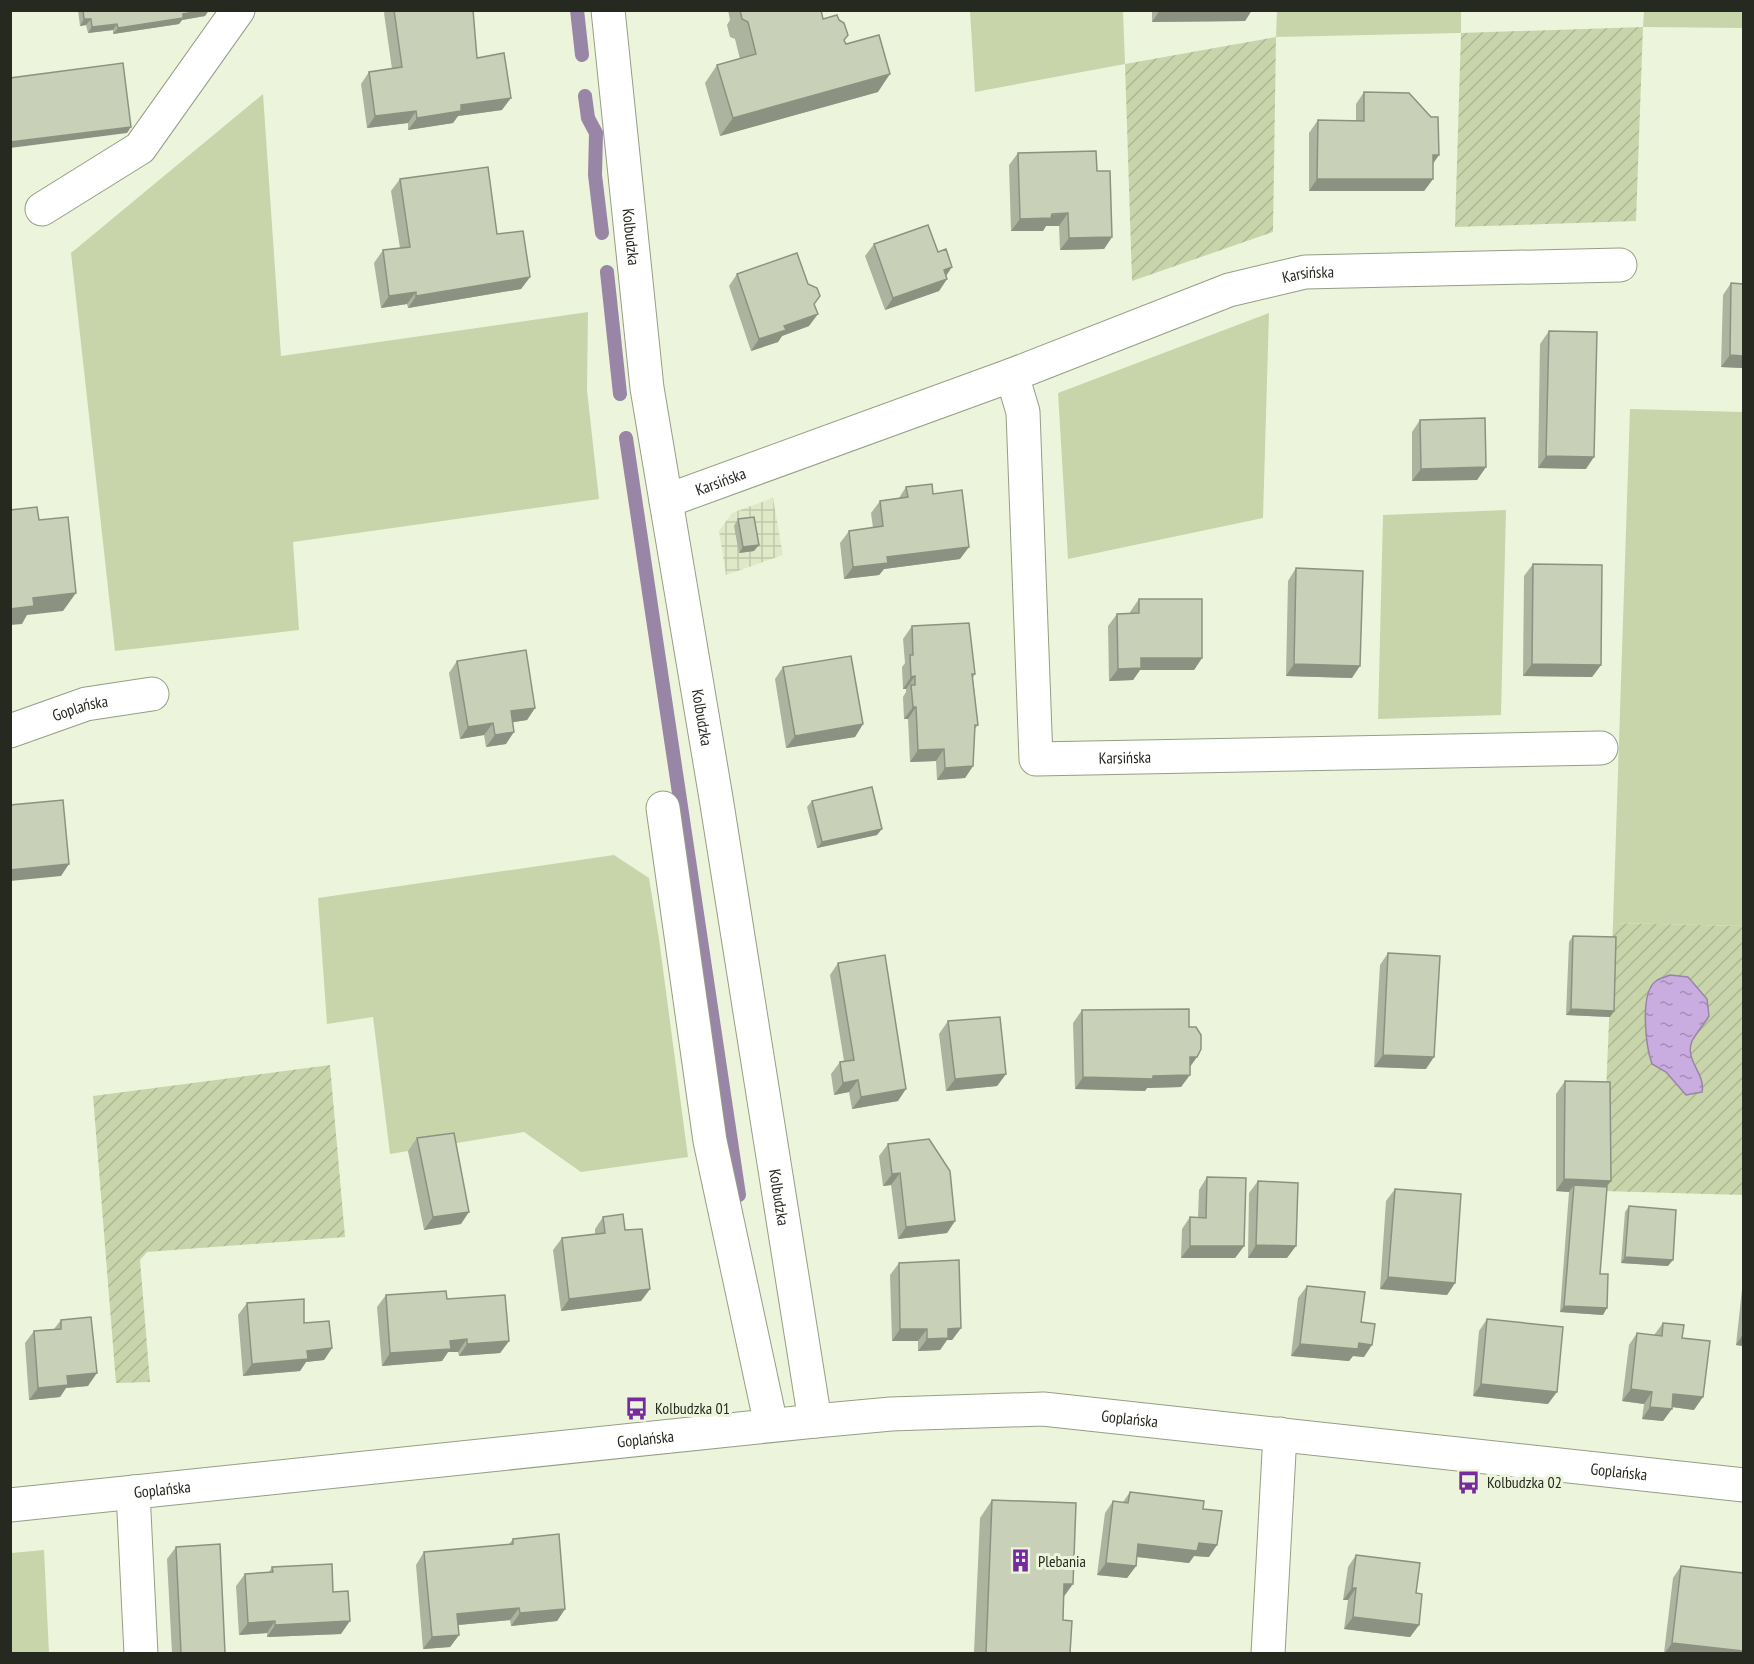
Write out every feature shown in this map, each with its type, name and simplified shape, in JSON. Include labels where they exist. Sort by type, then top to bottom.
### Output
[{"type":"street","points":[[42,209],[140,148],[238,10]]},
{"type":"street","name":"Kolbudzka","points":[[608,10],[647,388],[718,810],[815,1420]]},
{"type":"street","name":"Karsińska","points":[[666,501],[1012,375],[1229,290],[1305,272],[1620,265]]},
{"type":"street","name":"Karsińska","points":[[1012,375],[1023,412],[1036,759],[1600,748]]},
{"type":"street","name":"Goplańska","points":[[10,730],[86,704],[152,694]]},
{"type":"street","points":[[663,808],[710,1141],[771,1425]]},
{"type":"street","name":"Goplańska","points":[[10,1505],[815,1420],[891,1414],[1043,1409],[1743,1485]]},
{"type":"street","points":[[1268,1653],[1280,1434]]},
{"type":"street","points":[[133,1492],[141,1653]]},
{"type":"shaded area","points":[[970,11],[1123,11],[1125,64],[975,92]]},
{"type":"shaded area","points":[[1277,11],[1461,11],[1461,33],[1276,37]]},
{"type":"shaded area","points":[[1644,11],[1743,11],[1743,28],[1643,27]]},
{"type":"shaded area","points":[[1643,27],[1636,221],[1455,227],[1461,33]]},
{"type":"shaded area","points":[[1276,37],[1273,232],[1132,281],[1125,64]]},
{"type":"shaded area","points":[[263,94],[281,356],[588,312],[587,390],[599,499],[293,542],[299,630],[115,651],[71,253]]},
{"type":"shaded area","points":[[1269,313],[1263,518],[1068,559],[1058,393]]},
{"type":"shaded area","points":[[1630,409],[1743,412],[1743,926],[1613,923]]},
{"type":"shaded area","points":[[773,498],[783,555],[726,575],[719,531],[732,513]]},
{"type":"shaded area","points":[[1506,510],[1501,715],[1378,719],[1383,515]]},
{"type":"shaded area","points":[[614,855],[649,878],[688,1157],[581,1172],[524,1132],[390,1154],[373,1017],[327,1024],[318,898]]},
{"type":"shaded area","points":[[1613,923],[1743,926],[1743,1195],[1602,1191]]},
{"type":"shaded area","points":[[330,1065],[345,1237],[147,1252],[140,1260],[150,1382],[116,1383],[93,1096]]},
{"type":"shaded area","points":[[44,1550],[49,1653],[11,1653],[11,1553]]},
{"type":"water","points":[[1670,975],[1688,977],[1707,999],[1709,1016],[1692,1041],[1690,1048],[1701,1079],[1702,1092],[1686,1095],[1666,1072],[1652,1064],[1645,1021],[1647,997],[1656,981]]},
{"type":"building","points":[[83,10],[207,10],[183,14],[183,18],[118,28],[117,24],[92,27],[91,19],[84,19]]},
{"type":"building","points":[[394,10],[473,10],[477,58],[504,53],[511,98],[461,105],[461,111],[417,118],[416,111],[375,116],[369,72],[402,67]]},
{"type":"building","points":[[740,10],[821,10],[823,19],[837,15],[844,23],[848,35],[844,40],[846,44],[879,35],[890,74],[733,118],[717,65],[756,54],[748,22],[742,19]]},
{"type":"building","points":[[123,63],[131,127],[10,142],[10,78]]},
{"type":"building","points":[[1364,92],[1409,93],[1431,117],[1438,117],[1439,155],[1433,155],[1433,179],[1317,179],[1318,120],[1364,121]]},
{"type":"building","points":[[1096,151],[1097,171],[1110,171],[1112,237],[1069,238],[1068,213],[1052,214],[1051,218],[1020,219],[1018,153]]},
{"type":"building","points":[[488,167],[497,234],[523,231],[530,277],[416,296],[416,292],[389,296],[383,250],[410,247],[400,179]]},
{"type":"building","points":[[928,225],[938,252],[946,249],[952,267],[944,270],[947,279],[893,298],[874,244]]},
{"type":"building","points":[[797,253],[808,284],[817,288],[820,296],[814,304],[818,314],[784,326],[786,330],[759,339],[737,274]]},
{"type":"building","points":[[1731,283],[1743,284],[1743,356],[1730,355]]},
{"type":"building","points":[[1549,331],[1597,332],[1594,457],[1546,456]]},
{"type":"building","points":[[1485,418],[1486,467],[1421,469],[1420,420]]},
{"type":"building","points":[[932,484],[933,494],[962,490],[969,547],[887,557],[888,563],[853,567],[849,531],[883,526],[880,501],[908,497],[906,487]]},
{"type":"building","points":[[37,507],[39,520],[68,517],[76,593],[33,598],[34,606],[10,609],[10,510]]},
{"type":"building","points":[[754,517],[759,545],[743,547],[738,519]]},
{"type":"building","points":[[1533,564],[1602,565],[1601,665],[1532,664]]},
{"type":"building","points":[[1296,568],[1363,571],[1360,666],[1294,664]]},
{"type":"building","points":[[1139,599],[1202,599],[1202,658],[1141,658],[1141,668],[1118,669],[1117,614],[1139,613]]},
{"type":"building","points":[[969,623],[978,725],[975,725],[973,766],[945,768],[944,749],[918,750],[916,707],[913,707],[911,685],[915,685],[915,676],[911,677],[912,626]]},
{"type":"building","points":[[526,650],[535,708],[511,711],[514,732],[495,735],[493,723],[468,727],[457,661]]},
{"type":"building","points":[[851,656],[863,724],[795,736],[783,667]]},
{"type":"building","points":[[872,787],[882,829],[822,842],[812,801]]},
{"type":"building","points":[[63,800],[69,864],[10,870],[10,805]]},
{"type":"building","points":[[1573,936],[1616,937],[1614,1011],[1571,1009]]},
{"type":"building","points":[[1388,953],[1440,956],[1434,1057],[1383,1055]]},
{"type":"building","points":[[885,955],[906,1089],[861,1097],[858,1080],[843,1083],[840,1062],[854,1060],[838,963]]},
{"type":"building","points":[[1189,1009],[1189,1027],[1196,1027],[1201,1035],[1201,1049],[1197,1057],[1190,1057],[1190,1075],[1153,1076],[1153,1079],[1083,1077],[1082,1010]]},
{"type":"building","points":[[1000,1017],[1006,1074],[955,1079],[948,1021]]},
{"type":"building","points":[[1565,1081],[1610,1082],[1611,1181],[1564,1179]]},
{"type":"building","points":[[454,1133],[469,1212],[433,1217],[417,1138]]},
{"type":"building","points":[[929,1139],[950,1171],[955,1221],[906,1227],[900,1173],[892,1174],[888,1144]]},
{"type":"building","points":[[1207,1177],[1246,1178],[1244,1246],[1190,1246],[1190,1217],[1206,1218]]},
{"type":"building","points":[[1258,1181],[1298,1183],[1296,1246],[1256,1245]]},
{"type":"building","points":[[1574,1185],[1607,1187],[1600,1274],[1608,1274],[1607,1308],[1564,1306]]},
{"type":"building","points":[[1395,1189],[1461,1194],[1455,1283],[1388,1277]]},
{"type":"building","points":[[1629,1206],[1676,1210],[1673,1260],[1625,1257]]},
{"type":"building","points":[[623,1214],[625,1230],[642,1229],[650,1289],[569,1299],[562,1238],[605,1233],[603,1217]]},
{"type":"building","points":[[959,1260],[961,1328],[948,1329],[948,1338],[927,1339],[927,1329],[900,1329],[899,1263]]},
{"type":"building","points":[[1307,1286],[1365,1292],[1361,1322],[1375,1324],[1372,1345],[1359,1343],[1358,1349],[1300,1344]]},
{"type":"building","points":[[446,1291],[447,1299],[505,1295],[509,1341],[467,1344],[467,1339],[450,1341],[451,1349],[390,1353],[386,1295]]},
{"type":"building","points":[[304,1299],[304,1323],[329,1321],[332,1348],[307,1351],[308,1359],[252,1364],[247,1303]]},
{"type":"building","points":[[91,1317],[97,1373],[67,1376],[68,1385],[38,1388],[34,1331],[61,1329],[61,1320]]},
{"type":"building","points":[[1487,1319],[1563,1327],[1557,1392],[1481,1384]]},
{"type":"building","points":[[1663,1323],[1684,1325],[1682,1338],[1710,1341],[1703,1397],[1673,1394],[1672,1409],[1650,1407],[1652,1392],[1631,1389],[1637,1333],[1662,1336]]},
{"type":"building","points":[[1130,1492],[1204,1501],[1203,1509],[1222,1511],[1217,1545],[1199,1543],[1197,1551],[1138,1544],[1136,1566],[1106,1563],[1113,1501],[1128,1503]]},
{"type":"building","name":"Plebania","points":[[992,1500],[1076,1503],[1073,1584],[1064,1584],[1063,1620],[1072,1621],[1070,1653],[986,1653]]},
{"type":"building","points":[[559,1534],[565,1609],[520,1613],[519,1608],[457,1614],[459,1635],[432,1637],[424,1552],[513,1544],[513,1539]]},
{"type":"building","points":[[220,1544],[225,1653],[181,1653],[176,1547]]},
{"type":"building","points":[[1356,1555],[1420,1563],[1416,1593],[1422,1594],[1419,1625],[1353,1617],[1356,1588],[1352,1588]]},
{"type":"building","points":[[332,1564],[333,1592],[348,1591],[350,1621],[275,1625],[275,1621],[248,1623],[245,1574],[273,1572],[272,1567]]},
{"type":"building","points":[[1681,1566],[1743,1573],[1743,1651],[1672,1643]]},
{"type":"waterway","points":[[577,10],[582,55]]},
{"type":"waterway","points":[[585,96],[588,118],[596,133],[595,175],[602,233]]},
{"type":"waterway","points":[[607,272],[620,394]]},
{"type":"waterway","points":[[626,438],[739,1195]]},
{"type":"place","name":"Kolbudzka 01","points":[[637,1408]]},
{"type":"place","name":"Kolbudzka 02","points":[[1469,1482]]},
{"type":"place","name":"Plebania","points":[[1020,1561]]}]
